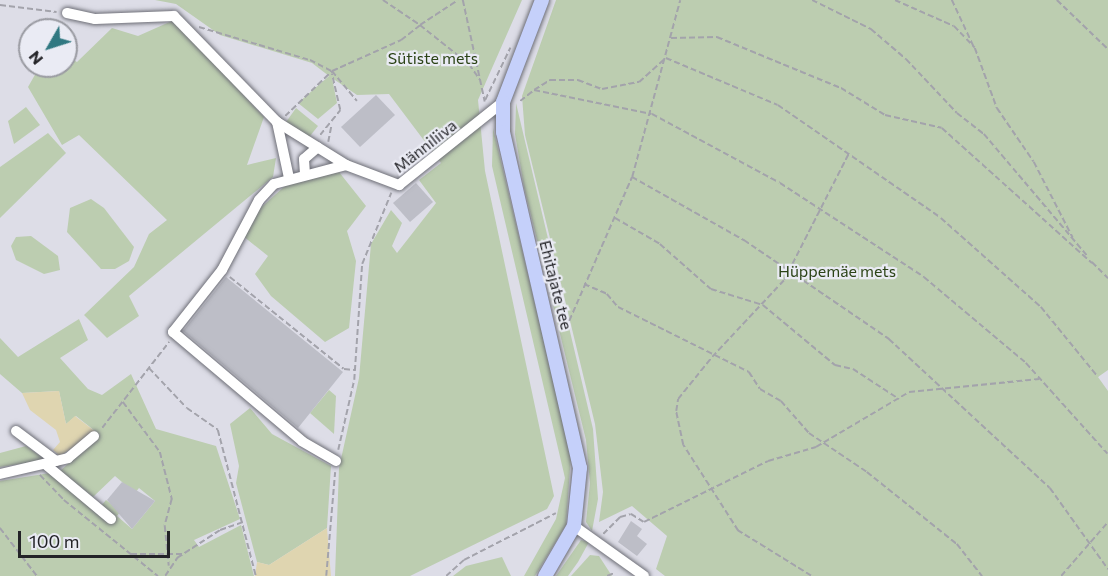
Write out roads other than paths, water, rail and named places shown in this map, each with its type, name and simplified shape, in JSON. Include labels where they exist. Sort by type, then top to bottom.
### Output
[{"type":"main road","name":"Ehitajate tee","points":[[542,0],[503,102],[507,157],[580,468],[574,526],[545,576]]},
{"type":"street","name":"Männiliiva","points":[[67,13],[95,19],[160,14],[182,22],[279,124],[346,165],[395,184],[438,159],[487,113],[503,102]]},
{"type":"street","points":[[279,124],[289,178]]},
{"type":"street","points":[[305,174],[304,159],[319,148]]},
{"type":"street","points":[[336,461],[302,441],[173,336],[222,270],[259,200],[274,184],[289,178],[346,165]]},
{"type":"street","points":[[16,431],[45,464],[111,519]]},
{"type":"street","points":[[0,474],[45,464],[84,447],[94,436]]},
{"type":"street","points":[[574,526],[644,576]]},
{"type":"park label","name":"Sütiste mets","points":[[433,58]]},
{"type":"park label","name":"Hüppemäe mets","points":[[837,271]]}]
